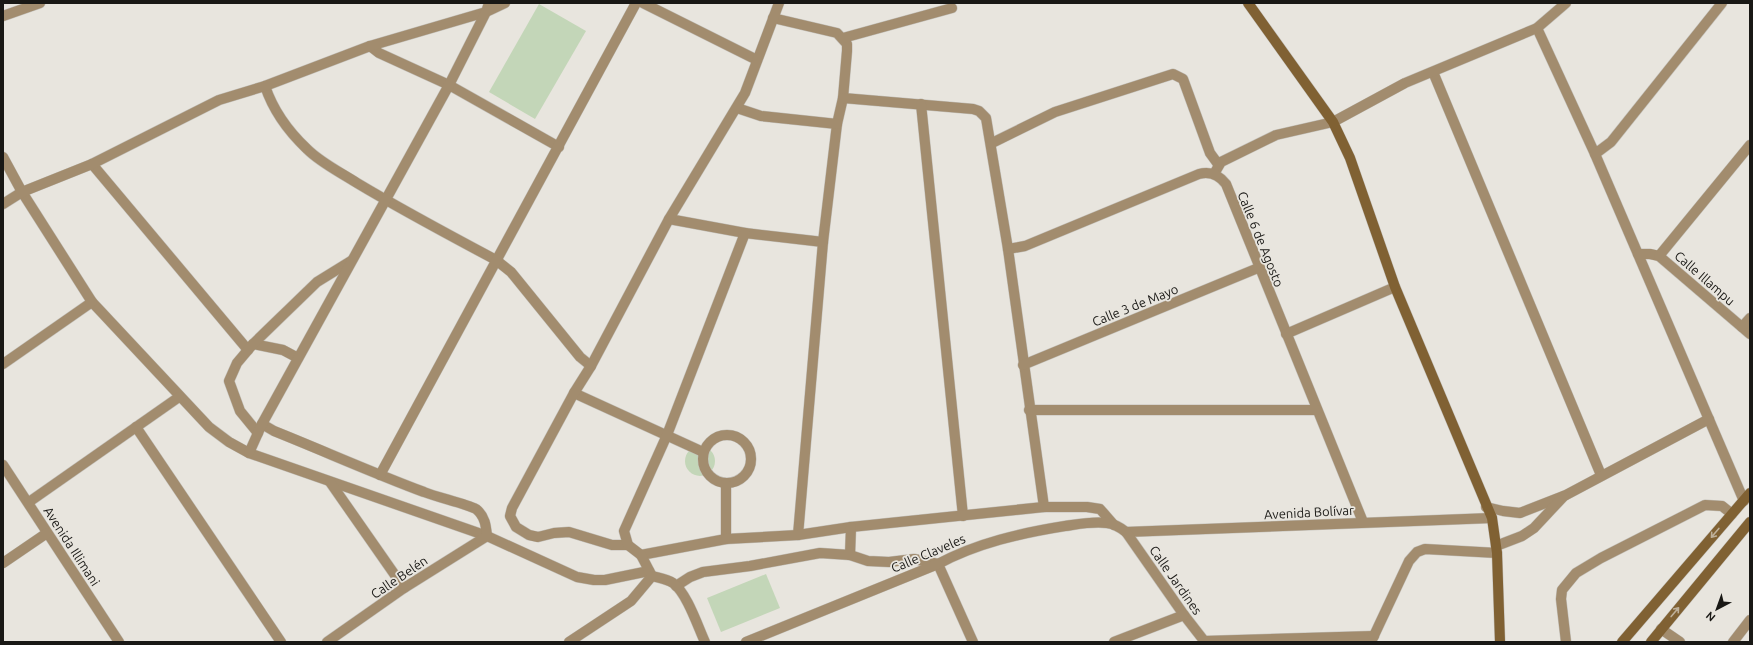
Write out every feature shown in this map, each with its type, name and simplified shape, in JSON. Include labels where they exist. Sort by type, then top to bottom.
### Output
[{"type":"street","points":[[3,16],[40,3]]},
{"type":"street","points":[[3,204],[22,192],[92,164],[219,100],[265,86],[370,46],[505,3]]},
{"type":"street","points":[[380,475],[636,3]]},
{"type":"street","points":[[643,3],[757,60]]},
{"type":"street","points":[[628,544],[612,545],[569,532],[554,533],[538,537],[529,535],[516,527],[510,516],[512,508],[574,393],[591,366],[669,219],[745,93],[778,3]]},
{"type":"street","points":[[1248,3],[1333,122],[1350,158],[1395,287],[1486,507],[1492,518],[1497,550],[1500,642]]},
{"type":"street","points":[[1008,249],[1025,246],[1199,174],[1216,169],[1276,135],[1333,122],[1405,83],[1537,28],[1566,3]]},
{"type":"street","points":[[1595,154],[1611,142],[1722,3]]},
{"type":"street","points":[[249,453],[260,428],[449,85],[488,8]]},
{"type":"street","points":[[843,38],[952,8]]},
{"type":"street","points":[[773,18],[837,34],[843,38],[847,44],[844,98],[837,124],[823,242],[798,535]]},
{"type":"street","points":[[1537,28],[1595,154],[1709,419],[1747,497],[1622,642]]},
{"type":"street","points":[[370,46],[379,53],[449,85],[559,147]]},
{"type":"street","points":[[1433,72],[1600,475]]},
{"type":"street","name":"Calle 6 de Agosto","points":[[992,143],[1055,112],[1173,74],[1183,79],[1216,169],[1226,184],[1258,268],[1363,522]]},
{"type":"street","points":[[265,86],[277,113],[294,136],[308,150],[322,162],[385,200],[496,260],[511,272],[580,357],[591,366]]},
{"type":"street","points":[[844,98],[920,104],[979,111],[986,118],[992,143],[1008,249],[1029,410],[1044,508]]},
{"type":"street","points":[[920,104],[963,516]]},
{"type":"street","points":[[737,108],[761,116],[837,124]]},
{"type":"street","points":[[1659,256],[1750,145]]},
{"type":"street","points":[[3,157],[22,192],[92,302],[209,427],[229,442],[249,453],[487,536],[577,577],[605,580],[650,573],[676,586],[686,600],[705,642]]},
{"type":"street","points":[[92,164],[251,347],[283,350],[298,358]]},
{"type":"street","points":[[669,219],[745,233],[823,242]]},
{"type":"street","points":[[650,573],[640,555],[628,544],[624,532],[667,435],[745,233]]},
{"type":"street","name":"Calle Illampu","points":[[1638,254],[1659,256],[1746,330]]},
{"type":"street","points":[[351,261],[317,282],[251,347],[237,363],[229,381],[240,411],[260,428],[274,431],[437,497],[475,509],[484,518],[487,536]]},
{"type":"street","name":"Calle 3 de Mayo","points":[[1023,366],[1258,268]]},
{"type":"street","points":[[1286,334],[1395,287]]},
{"type":"street","points":[[3,364],[92,302]]},
{"type":"street","points":[[1746,330],[1750,318]]},
{"type":"street","points":[[574,393],[703,452]]},
{"type":"street","points":[[29,502],[180,396]]},
{"type":"street","points":[[1029,410],[1317,410]]},
{"type":"street","points":[[1486,507],[1503,512],[1520,513],[1566,495],[1600,475],[1709,419]]},
{"type":"street","points":[[136,427],[281,642]]},
{"type":"street","points":[[724,435],[736,437],[743,441],[751,456],[747,472],[734,483],[726,484],[719,482],[707,474],[703,467],[703,452],[712,439],[724,435]]},
{"type":"street","name":"Avenida Illimani","points":[[3,465],[29,502],[47,533],[119,642]]},
{"type":"street","points":[[330,482],[404,588]]},
{"type":"street","points":[[726,484],[726,539]]},
{"type":"street","points":[[1204,641],[1373,639],[1409,561],[1417,552],[1425,549],[1497,550],[1534,528],[1566,495]]},
{"type":"street","points":[[1566,642],[1561,599],[1562,590],[1576,573],[1601,558],[1700,507],[1716,504],[1722,506],[1732,514]]},
{"type":"street","points":[[640,555],[726,539],[798,535],[851,527],[1044,508],[1087,506],[1100,509],[1114,525]]},
{"type":"street","name":"Avenida Bolívar","points":[[1126,532],[1492,518]]},
{"type":"street","name":"Calle Claveles","points":[[746,642],[938,564],[958,553],[1027,532],[1090,522],[1114,525],[1126,532]]},
{"type":"street","points":[[1650,642],[1750,522]]},
{"type":"street","points":[[850,555],[851,527]]},
{"type":"street","name":"Calle Jardines","points":[[1126,532],[1204,641]]},
{"type":"street","points":[[3,563],[47,533]]},
{"type":"street","name":"Calle Belén","points":[[327,642],[404,588],[487,536]]},
{"type":"street","points":[[676,586],[690,577],[703,572],[750,566],[820,553],[850,555],[868,561],[889,562],[914,559],[938,564],[973,642]]},
{"type":"street","points":[[569,642],[631,601],[650,573]]},
{"type":"street","points":[[1114,642],[1184,615]]},
{"type":"street","points":[[1733,642],[1750,620]]},
{"type":"street","points":[[1661,629],[1680,642]]},
{"type":"green space","points":[[539,4],[586,31],[535,119],[489,92]]},
{"type":"green space","points":[[700,446],[711,450],[715,461],[711,472],[700,476],[689,472],[685,461],[689,450]]},
{"type":"green space","points":[[766,574],[780,608],[721,632],[707,598]]}]
